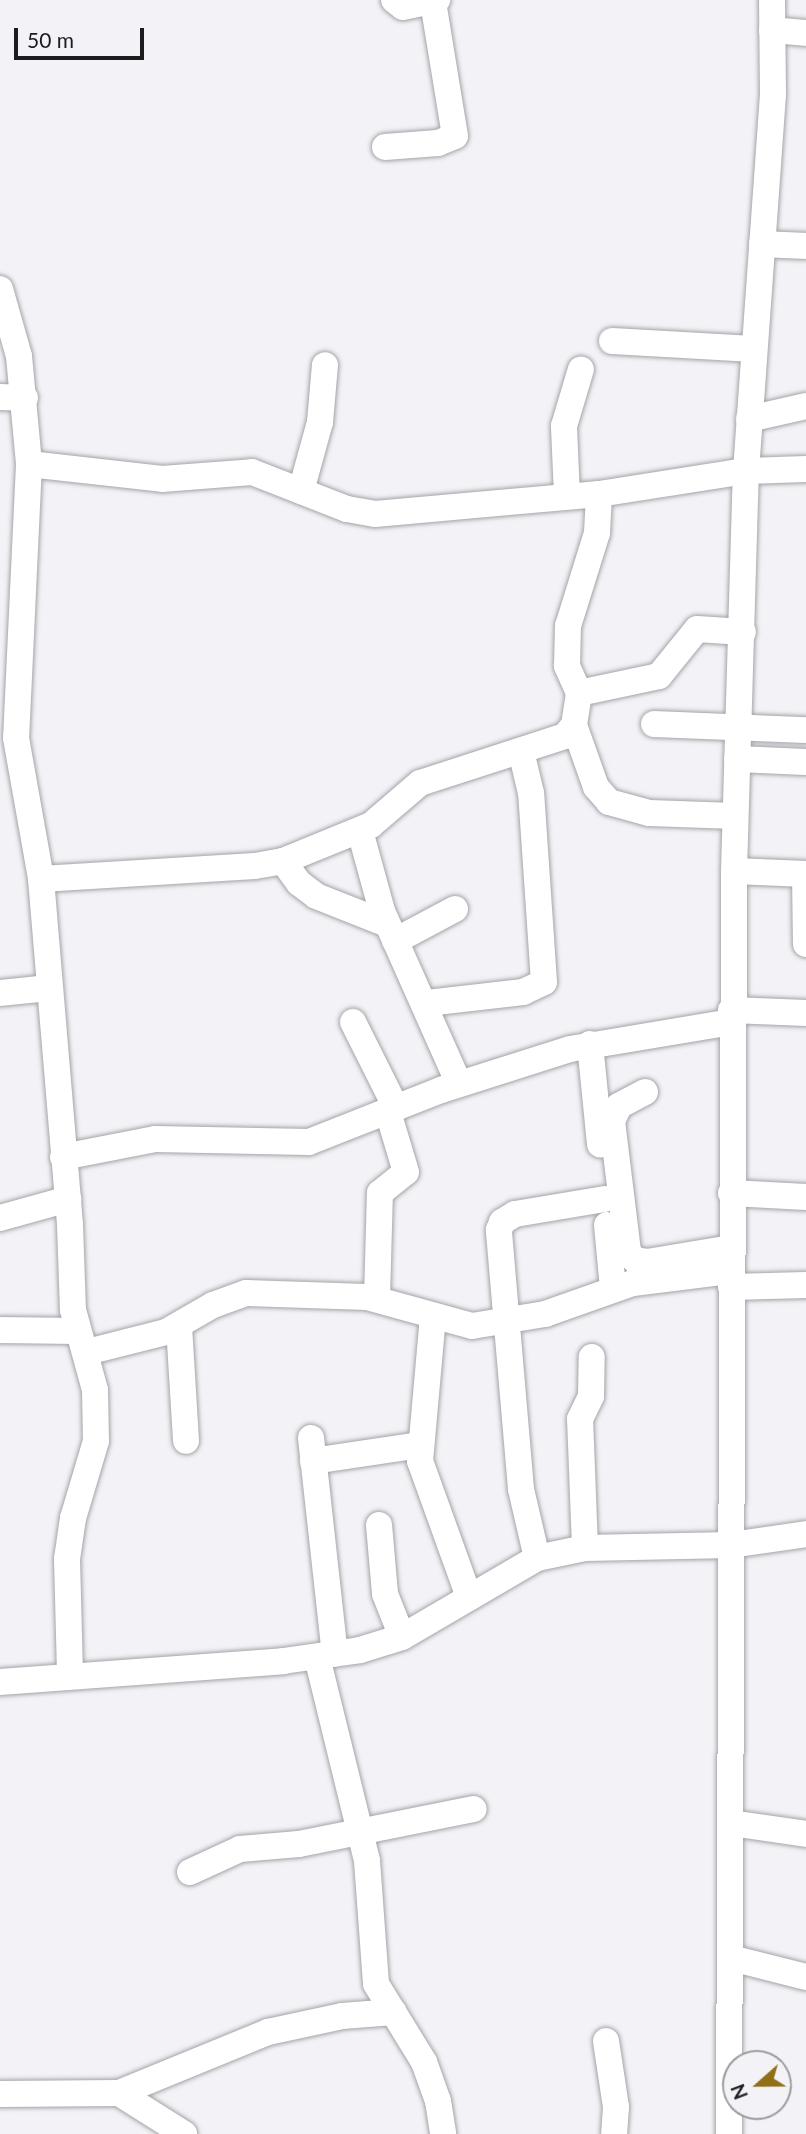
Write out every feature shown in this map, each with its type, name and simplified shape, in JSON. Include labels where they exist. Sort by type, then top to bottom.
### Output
[{"type":"street","points":[[385,147],[438,143],[455,136],[435,0],[403,7],[394,0]]},
{"type":"street","points":[[729,2134],[732,1958],[731,1016],[735,816],[743,632],[746,471],[762,244],[772,0]]},
{"type":"street","points":[[772,30],[806,33]]},
{"type":"street","points":[[762,244],[806,246]]},
{"type":"street","points":[[0,289],[19,356],[12,397],[29,464],[11,536],[16,738],[41,879],[48,988],[68,1199],[71,1289],[95,1390],[96,1441],[69,1537],[70,1676]]},
{"type":"street","points":[[612,341],[754,349]]},
{"type":"street","points":[[301,491],[320,422],[325,365]]},
{"type":"street","points":[[567,496],[564,426],[581,369]]},
{"type":"street","points":[[749,419],[806,406]]},
{"type":"street","points":[[29,464],[162,479],[239,471],[375,514],[599,494],[746,471],[806,469]]},
{"type":"street","points":[[599,494],[600,522],[572,605],[566,643],[567,666],[579,693],[574,725],[596,787],[609,802],[649,813],[735,816]]},
{"type":"street","points":[[579,693],[595,686],[659,676],[697,628],[743,632]]},
{"type":"street","points":[[654,724],[806,730]]},
{"type":"street","points":[[41,879],[255,866],[283,860],[360,831],[420,783],[565,736],[574,725]]},
{"type":"street","points":[[427,1003],[523,992],[544,982],[530,793],[521,751]]},
{"type":"street","points":[[737,759],[806,762]]},
{"type":"street","points":[[360,831],[391,932],[427,1003],[459,1084]]},
{"type":"street","points":[[283,860],[299,883],[316,896],[391,932],[455,909]]},
{"type":"street","points":[[734,871],[806,874],[806,944]]},
{"type":"street","points":[[0,993],[48,988]]},
{"type":"street","points":[[63,1157],[155,1139],[309,1142],[459,1084],[590,1044],[731,1016],[806,1013]]},
{"type":"street","points":[[354,1023],[392,1110],[406,1172],[380,1193],[377,1298]]},
{"type":"street","points":[[590,1044],[614,1289]]},
{"type":"street","points":[[645,1092],[619,1107],[612,1121],[628,1252],[635,1260],[731,1269],[806,1285]]},
{"type":"street","points":[[731,1193],[806,1197]]},
{"type":"street","points":[[0,1218],[68,1199]]},
{"type":"street","points":[[537,1558],[521,1489],[505,1322],[502,1222],[515,1214],[605,1199]]},
{"type":"street","points":[[0,1330],[83,1341],[178,1326],[214,1305],[246,1293],[377,1298],[472,1326],[545,1314],[614,1289],[660,1278],[731,1269]]},
{"type":"street","points":[[433,1316],[420,1445],[422,1475],[469,1597]]},
{"type":"street","points":[[178,1326],[186,1441]]},
{"type":"street","points":[[585,1548],[580,1419],[591,1396],[592,1357]]},
{"type":"street","points":[[420,1445],[312,1449],[326,1656],[371,1889],[376,1984],[433,2082],[443,2134]]},
{"type":"street","points":[[379,1525],[385,1594],[402,1637]]},
{"type":"street","points":[[0,1682],[326,1656],[402,1637],[537,1558],[585,1548],[731,1545],[806,1534]]},
{"type":"street","points":[[190,1872],[240,1849],[299,1844],[474,1809]]},
{"type":"street","points":[[731,1824],[806,1834]]},
{"type":"street","points":[[732,1958],[806,1977]]},
{"type":"street","points":[[0,2094],[119,2092],[268,2032],[342,2016],[394,2012]]},
{"type":"street","points":[[606,2041],[617,2107],[614,2134]]},
{"type":"street","points":[[119,2092],[184,2134]]}]
